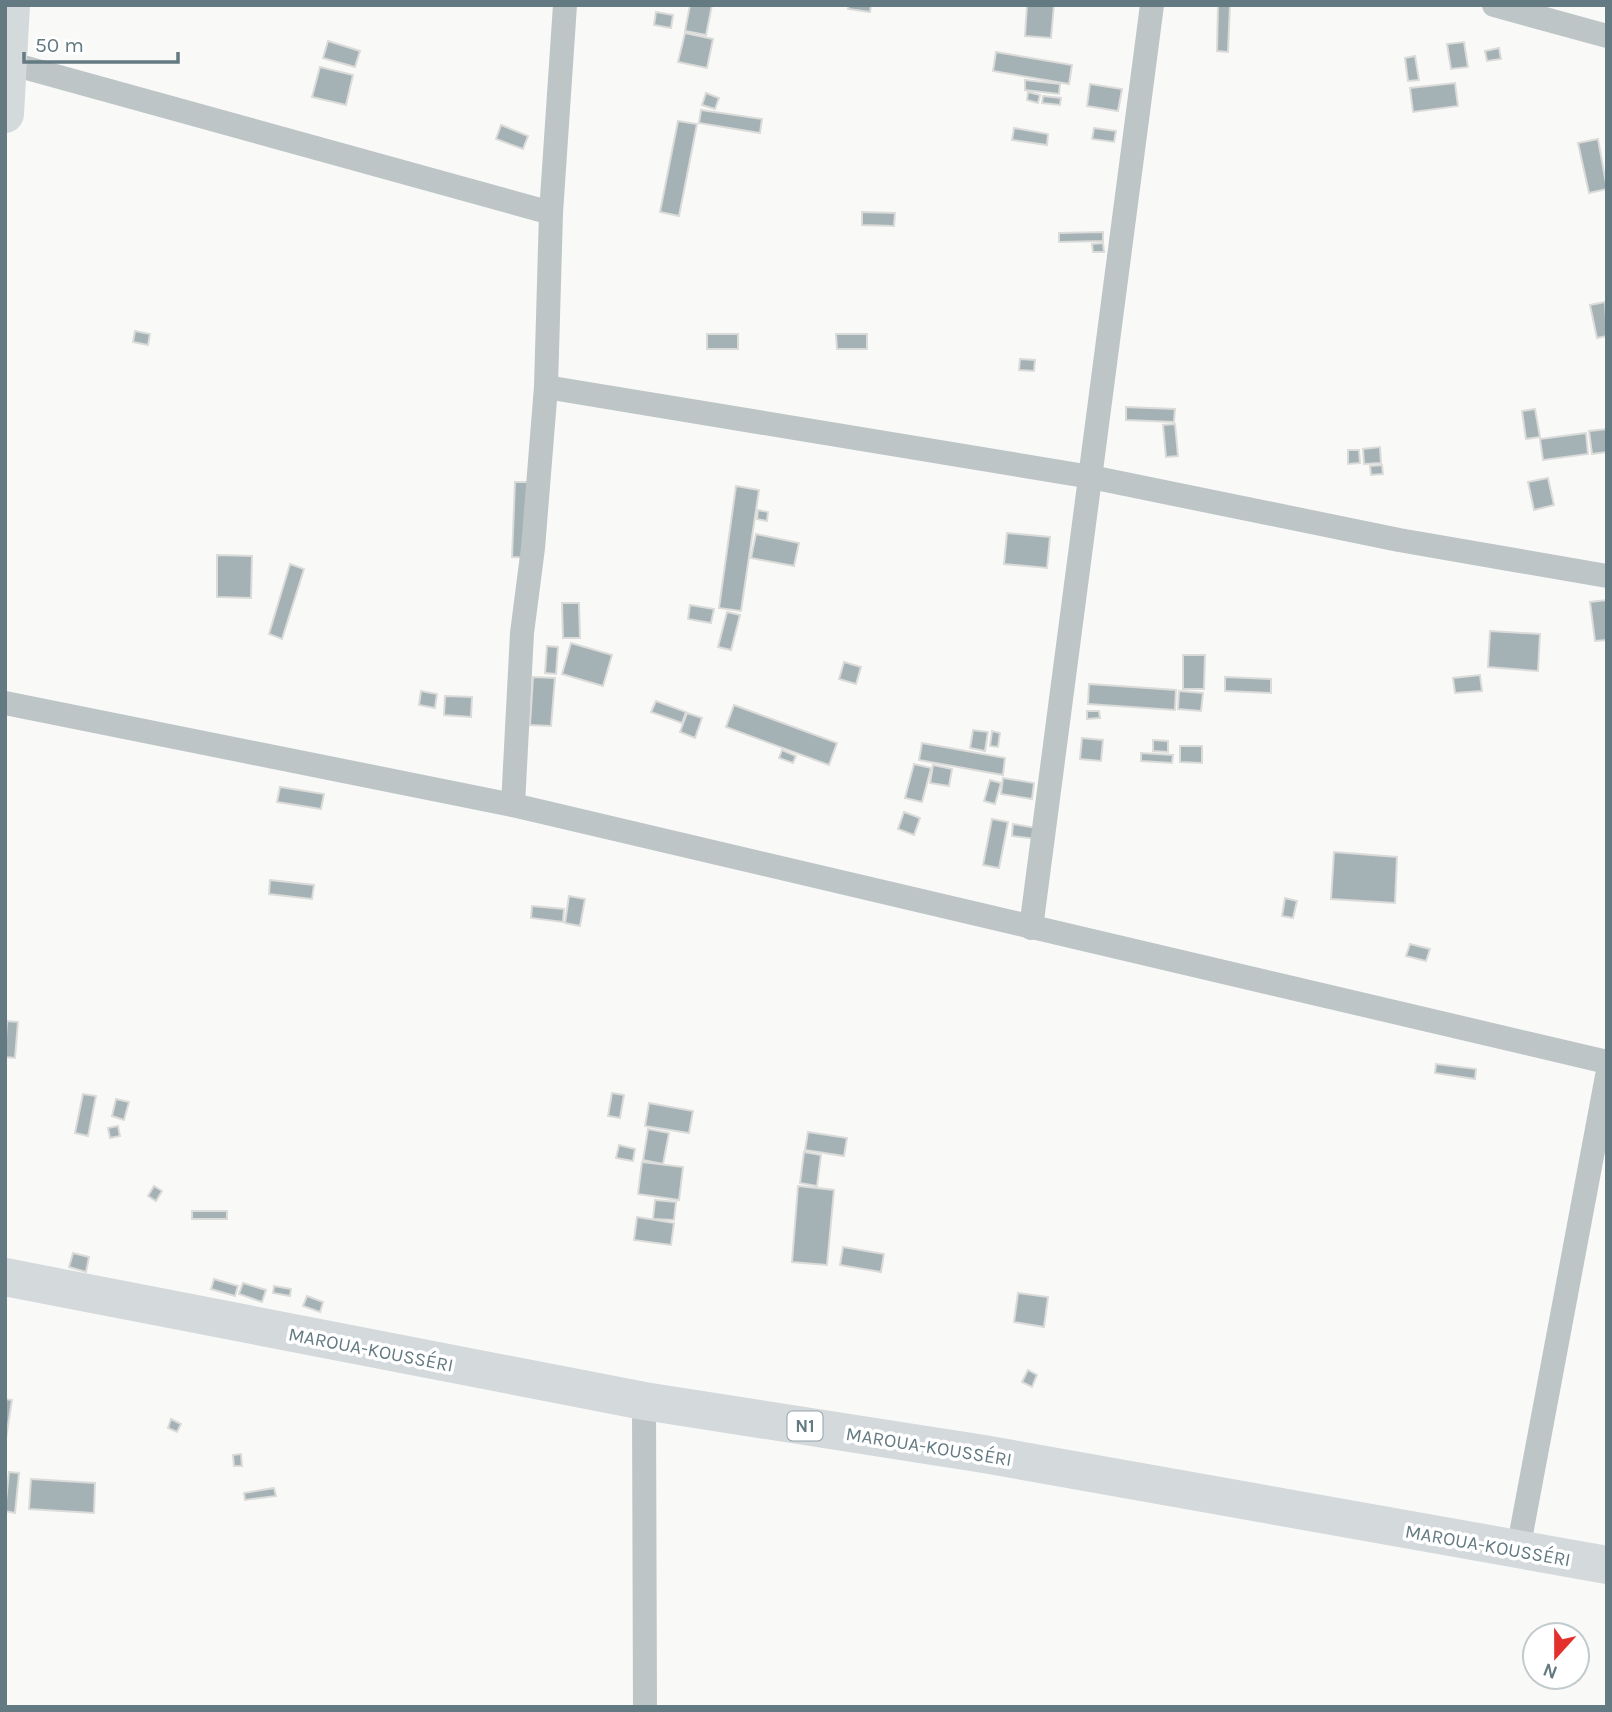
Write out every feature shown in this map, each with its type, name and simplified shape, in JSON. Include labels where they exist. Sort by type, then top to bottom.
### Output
[{"type":"main road","points":[[5,114],[11,5]]},
{"type":"main road","name":"MAROUA-KOUSSÉRI","points":[[5,1277],[644,1401],[984,1454],[1607,1565]]},
{"type":"street","points":[[513,805],[522,633],[533,548],[546,387],[551,213],[565,5]]},
{"type":"street","points":[[1031,928],[1152,5]]},
{"type":"street","points":[[1494,5],[1607,36]]},
{"type":"street","points":[[6,62],[551,213]]},
{"type":"street","points":[[546,387],[1091,477],[1399,540],[1607,576]]},
{"type":"street","points":[[5,703],[513,805],[1607,1062]]},
{"type":"street","points":[[1518,1550],[1607,1076]]},
{"type":"street","points":[[644,1401],[645,1707]]},
{"type":"building","points":[[690,5],[712,5],[706,35],[685,31]]},
{"type":"building","points":[[849,5],[871,5],[870,12],[848,9]]},
{"type":"building","points":[[1027,5],[1054,5],[1051,38],[1025,36]]},
{"type":"building","points":[[1218,5],[1230,5],[1228,52],[1217,51]]},
{"type":"building","points":[[656,12],[673,15],[671,28],[654,25]]},
{"type":"building","points":[[685,33],[713,39],[707,68],[678,62]]},
{"type":"building","points":[[328,41],[360,51],[355,67],[323,58]]},
{"type":"building","points":[[1464,42],[1468,67],[1451,69],[1447,44]]},
{"type":"building","points":[[1499,48],[1501,59],[1487,61],[1485,51]]},
{"type":"building","points":[[996,52],[1072,65],[1069,84],[993,71]]},
{"type":"building","points":[[1415,56],[1419,80],[1408,81],[1405,58]]},
{"type":"building","points":[[320,67],[353,75],[346,105],[312,97]]},
{"type":"building","points":[[1025,80],[1060,84],[1059,94],[1025,90]]},
{"type":"building","points":[[1455,83],[1458,106],[1413,112],[1410,88]]},
{"type":"building","points":[[1090,84],[1122,89],[1118,111],[1087,106]]},
{"type":"building","points":[[1028,92],[1040,95],[1038,103],[1027,100]]},
{"type":"building","points":[[706,93],[719,98],[715,109],[702,105]]},
{"type":"building","points":[[1043,96],[1061,98],[1060,105],[1042,103]]},
{"type":"building","points":[[701,110],[762,119],[760,133],[699,123]]},
{"type":"building","points":[[678,121],[697,124],[679,216],[660,212]]},
{"type":"building","points":[[501,125],[528,136],[523,149],[496,139]]},
{"type":"building","points":[[1014,128],[1048,134],[1047,145],[1012,140]]},
{"type":"building","points":[[1094,128],[1116,131],[1114,142],[1092,139]]},
{"type":"building","points":[[1598,139],[1607,189],[1589,193],[1578,143]]},
{"type":"building","points":[[862,212],[895,213],[894,226],[862,225]]},
{"type":"building","points":[[1103,232],[1103,241],[1059,242],[1059,233]]},
{"type":"building","points":[[1103,243],[1104,252],[1093,252],[1092,244]]},
{"type":"building","points":[[1605,302],[1607,336],[1597,338],[1590,305]]},
{"type":"building","points":[[135,331],[150,334],[148,345],[133,342]]},
{"type":"building","points":[[707,334],[738,334],[738,349],[707,349]]},
{"type":"building","points":[[836,334],[867,334],[867,349],[837,349]]},
{"type":"building","points":[[1020,359],[1035,360],[1034,371],[1019,370]]},
{"type":"building","points":[[1126,407],[1175,409],[1174,422],[1126,420]]},
{"type":"building","points":[[1535,409],[1540,437],[1526,439],[1522,411]]},
{"type":"building","points":[[1175,424],[1178,456],[1166,457],[1163,425]]},
{"type":"building","points":[[1607,429],[1607,452],[1592,454],[1589,431]]},
{"type":"building","points":[[1586,433],[1588,454],[1543,460],[1540,439]]},
{"type":"building","points":[[1380,447],[1381,463],[1364,464],[1363,449]]},
{"type":"building","points":[[1348,450],[1359,450],[1360,463],[1348,464]]},
{"type":"building","points":[[1382,465],[1383,474],[1371,475],[1370,466]]},
{"type":"building","points":[[1548,478],[1554,505],[1534,510],[1528,482]]},
{"type":"building","points":[[515,482],[532,482],[529,558],[512,557]]},
{"type":"building","points":[[736,486],[759,490],[741,611],[719,608]]},
{"type":"building","points":[[758,510],[768,512],[767,521],[757,519]]},
{"type":"building","points":[[1007,533],[1050,537],[1047,568],[1004,564]]},
{"type":"building","points":[[756,534],[799,543],[794,566],[751,558]]},
{"type":"building","points":[[217,555],[252,556],[251,598],[217,597]]},
{"type":"building","points":[[290,564],[304,569],[282,639],[269,634]]},
{"type":"building","points":[[1607,600],[1607,640],[1595,641],[1590,602]]},
{"type":"building","points":[[562,603],[579,603],[580,638],[563,638]]},
{"type":"building","points":[[690,605],[714,609],[711,623],[688,619]]},
{"type":"building","points":[[727,612],[740,615],[731,650],[718,647]]},
{"type":"building","points":[[1490,631],[1540,634],[1538,671],[1488,667]]},
{"type":"building","points":[[571,643],[612,655],[603,686],[562,674]]},
{"type":"building","points":[[547,646],[558,647],[556,674],[545,673]]},
{"type":"building","points":[[1183,655],[1205,655],[1204,689],[1183,689]]},
{"type":"building","points":[[844,662],[861,667],[856,684],[839,679]]},
{"type":"building","points":[[1480,675],[1482,691],[1455,693],[1453,678]]},
{"type":"building","points":[[533,677],[555,678],[551,726],[530,725]]},
{"type":"building","points":[[1225,677],[1271,679],[1271,693],[1225,691]]},
{"type":"building","points":[[1089,684],[1176,690],[1175,710],[1088,704]]},
{"type":"building","points":[[421,691],[437,694],[435,708],[419,705]]},
{"type":"building","points":[[1179,691],[1203,693],[1201,711],[1178,709]]},
{"type":"building","points":[[445,696],[472,697],[471,717],[444,715]]},
{"type":"building","points":[[656,701],[686,712],[682,723],[651,712]]},
{"type":"building","points":[[734,705],[837,743],[829,765],[726,727]]},
{"type":"building","points":[[1087,711],[1099,711],[1100,718],[1087,719]]},
{"type":"building","points":[[687,713],[702,718],[695,738],[680,732]]},
{"type":"building","points":[[973,730],[988,732],[985,751],[970,748]]},
{"type":"building","points":[[992,731],[1000,733],[998,747],[990,746]]},
{"type":"building","points":[[1082,738],[1103,740],[1101,761],[1080,759]]},
{"type":"building","points":[[1153,740],[1168,741],[1168,752],[1153,751]]},
{"type":"building","points":[[922,743],[1005,758],[1003,775],[919,760]]},
{"type":"building","points":[[1180,746],[1202,746],[1202,763],[1180,762]]},
{"type":"building","points":[[782,750],[796,756],[793,763],[779,758]]},
{"type":"building","points":[[1141,753],[1173,755],[1172,763],[1141,761]]},
{"type":"building","points":[[914,764],[931,768],[922,802],[905,798]]},
{"type":"building","points":[[933,765],[952,769],[949,786],[930,783]]},
{"type":"building","points":[[1003,778],[1034,783],[1032,799],[1001,794]]},
{"type":"building","points":[[990,780],[1001,783],[995,804],[984,801]]},
{"type":"building","points":[[280,787],[324,794],[321,809],[277,802]]},
{"type":"building","points":[[904,812],[920,818],[914,835],[898,829]]},
{"type":"building","points":[[992,819],[1008,822],[999,868],[983,865]]},
{"type":"building","points":[[1013,824],[1037,828],[1036,839],[1012,836]]},
{"type":"building","points":[[1334,852],[1397,857],[1395,903],[1331,899]]},
{"type":"building","points":[[270,880],[314,885],[312,899],[269,894]]},
{"type":"building","points":[[569,896],[585,899],[580,926],[565,923]]},
{"type":"building","points":[[1285,898],[1297,901],[1293,918],[1282,916]]},
{"type":"building","points":[[532,906],[564,909],[563,922],[531,918]]},
{"type":"building","points":[[1410,944],[1430,949],[1426,961],[1406,956]]},
{"type":"building","points":[[7,1021],[18,1022],[15,1058],[5,1057]]},
{"type":"building","points":[[1436,1064],[1476,1069],[1475,1079],[1435,1073]]},
{"type":"building","points":[[612,1093],[624,1095],[620,1118],[608,1116]]},
{"type":"building","points":[[83,1094],[96,1096],[88,1136],[75,1133]]},
{"type":"building","points":[[116,1099],[129,1102],[124,1120],[112,1116]]},
{"type":"building","points":[[649,1103],[693,1111],[689,1133],[645,1126]]},
{"type":"building","points":[[118,1126],[120,1136],[110,1138],[108,1128]]},
{"type":"building","points":[[648,1129],[669,1133],[663,1164],[643,1160]]},
{"type":"building","points":[[808,1132],[847,1138],[844,1156],[805,1150]]},
{"type":"building","points":[[619,1145],[635,1149],[633,1161],[616,1158]]},
{"type":"building","points":[[804,1152],[821,1155],[817,1186],[800,1183]]},
{"type":"building","points":[[642,1162],[683,1167],[679,1200],[638,1194]]},
{"type":"building","points":[[154,1186],[162,1191],[156,1201],[148,1196]]},
{"type":"building","points":[[798,1186],[834,1190],[827,1265],[792,1262]]},
{"type":"building","points":[[655,1200],[676,1202],[674,1220],[653,1219]]},
{"type":"building","points":[[192,1211],[227,1211],[227,1219],[192,1219]]},
{"type":"building","points":[[637,1217],[674,1223],[671,1245],[634,1240]]},
{"type":"building","points":[[843,1247],[884,1254],[881,1272],[840,1265]]},
{"type":"building","points":[[73,1253],[89,1257],[86,1272],[69,1267]]},
{"type":"building","points":[[214,1279],[238,1286],[235,1296],[211,1289]]},
{"type":"building","points":[[243,1283],[266,1290],[262,1302],[239,1294]]},
{"type":"building","points":[[274,1286],[291,1289],[290,1296],[273,1293]]},
{"type":"building","points":[[1018,1293],[1048,1297],[1044,1327],[1014,1322]]},
{"type":"building","points":[[307,1296],[323,1302],[320,1312],[303,1306]]},
{"type":"building","points":[[1028,1370],[1037,1375],[1032,1387],[1022,1382]]},
{"type":"building","points":[[5,1399],[12,1400],[6,1438],[5,1438]]},
{"type":"building","points":[[171,1419],[181,1424],[177,1432],[168,1428]]},
{"type":"building","points":[[241,1454],[242,1466],[234,1466],[233,1455]]},
{"type":"building","points":[[9,1472],[19,1473],[15,1513],[5,1511]]},
{"type":"building","points":[[31,1479],[95,1483],[94,1513],[29,1509]]},
{"type":"building","points":[[274,1488],[276,1496],[245,1500],[244,1493]]}]
